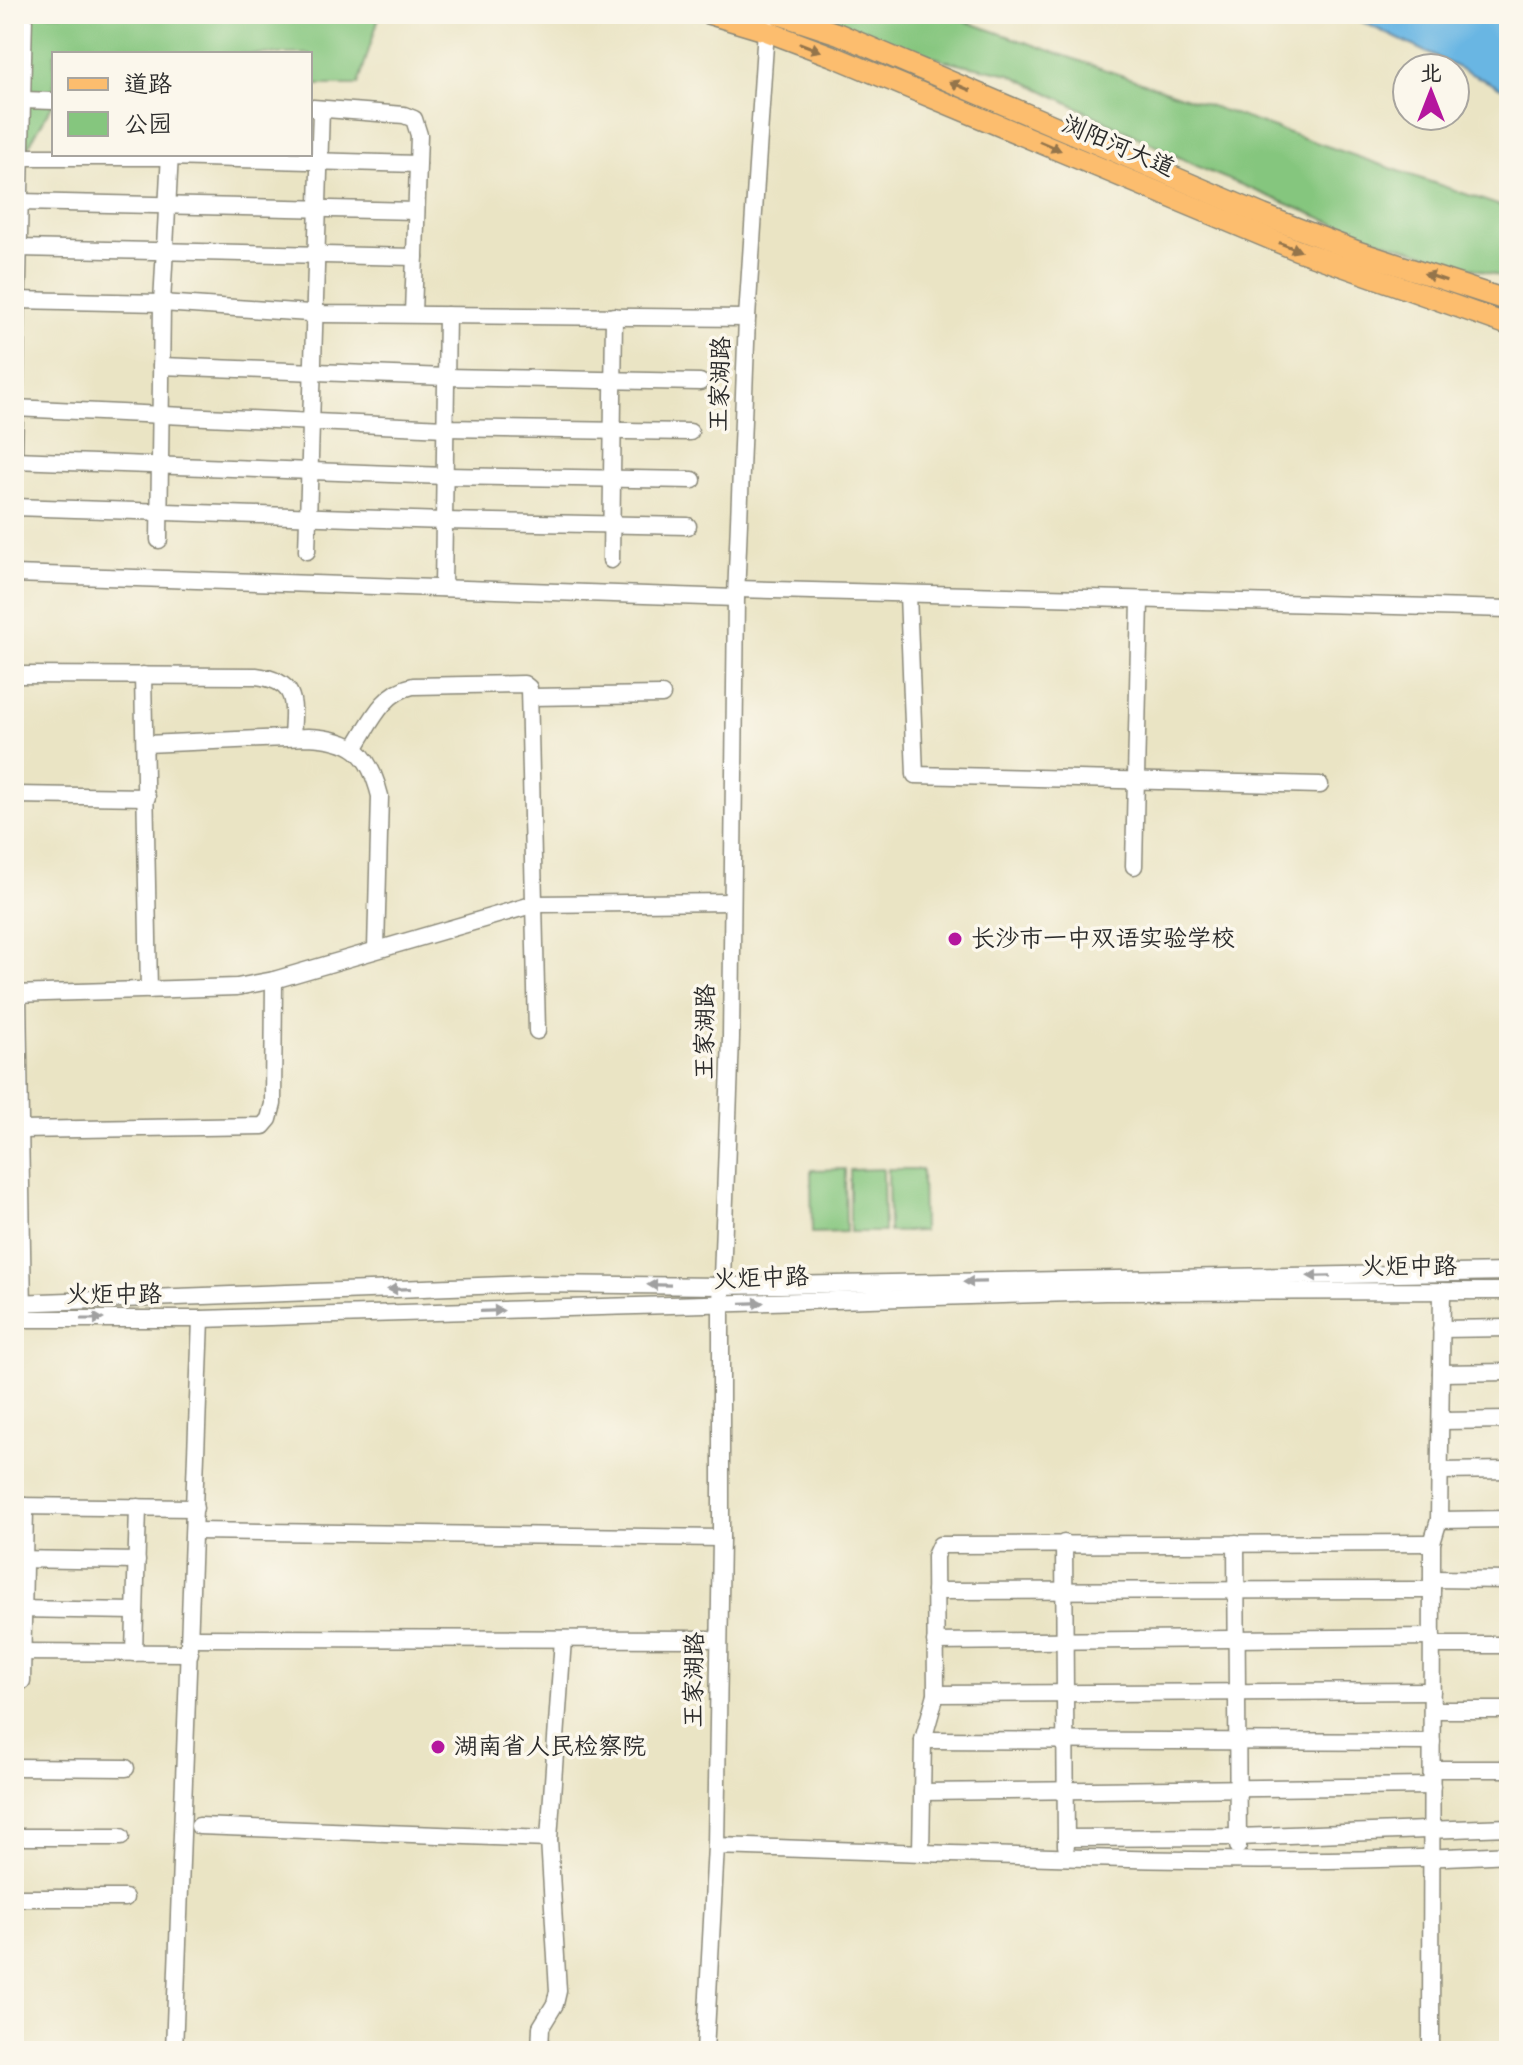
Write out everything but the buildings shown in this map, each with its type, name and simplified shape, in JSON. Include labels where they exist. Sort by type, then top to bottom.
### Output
[{"type":"main road","name":"浏阳河大道","points":[[709,14],[770,20],[839,34],[1263,215],[1359,252],[1509,301]]},
{"type":"main road","name":"浏阳河大道","points":[[770,20],[835,57],[1297,250],[1509,325]]},
{"type":"street","points":[[24,14],[14,459],[445,476],[693,480]]},
{"type":"street","name":"王家湖路","points":[[705,2051],[716,1846],[721,1286],[731,1038],[737,593],[747,318],[770,20]]},
{"type":"street","points":[[23,100],[52,101]]},
{"type":"street","points":[[307,551],[319,160],[315,108],[404,115],[414,119],[419,135],[413,314]]},
{"type":"street","points":[[21,157],[169,156],[418,164]]},
{"type":"street","points":[[159,540],[162,303],[169,156]]},
{"type":"street","points":[[20,202],[416,211]]},
{"type":"street","points":[[19,248],[415,257]]},
{"type":"street","points":[[16,300],[162,303],[313,313],[747,318]]},
{"type":"street","points":[[443,588],[447,315]]},
{"type":"street","points":[[611,560],[614,316]]},
{"type":"street","points":[[161,366],[311,373],[700,382]]},
{"type":"street","points":[[14,408],[445,428],[690,432]]},
{"type":"street","points":[[14,507],[688,526]]},
{"type":"street","points":[[14,574],[443,588],[908,594],[1509,609]]},
{"type":"street","points":[[908,594],[915,775],[1320,785]]},
{"type":"street","points":[[1134,866],[1140,600]]},
{"type":"street","points":[[14,675],[275,678],[288,688],[293,708],[292,737]]},
{"type":"street","points":[[143,675],[149,990]]},
{"type":"street","points":[[355,747],[384,701],[397,689],[524,684],[529,688],[537,1031]]},
{"type":"street","points":[[530,697],[662,695]]},
{"type":"street","points":[[146,744],[292,737],[332,738],[355,747],[375,777],[380,796],[376,949]]},
{"type":"street","points":[[14,795],[147,797]]},
{"type":"street","points":[[732,902],[535,904],[274,980],[237,987],[16,994],[20,1130],[19,1311],[530,1284],[721,1286],[1509,1272]]},
{"type":"street","points":[[20,1130],[263,1126],[269,1119],[273,1104],[274,980]]},
{"type":"street","points":[[1431,2051],[1432,1543],[1439,1520],[1442,1291]]},
{"type":"street","name":"火炬中路","points":[[19,1311],[201,1319],[1105,1292],[1509,1291]]},
{"type":"street","points":[[174,2051],[201,1319]]},
{"type":"street","points":[[1441,1329],[1509,1328]]},
{"type":"street","points":[[1441,1373],[1509,1372]]},
{"type":"street","points":[[1441,1421],[1509,1420]]},
{"type":"street","points":[[1440,1471],[1509,1470]]},
{"type":"street","points":[[22,1681],[18,1652],[19,1506],[195,1508]]},
{"type":"street","points":[[134,1653],[138,1507]]},
{"type":"street","points":[[1439,1520],[1509,1519]]},
{"type":"street","points":[[195,1531],[721,1538]]},
{"type":"street","points":[[1064,1543],[1066,1856]]},
{"type":"street","points":[[1236,1543],[1238,1859]]},
{"type":"street","points":[[921,1852],[923,1740],[936,1694],[935,1551],[940,1545],[1432,1543]]},
{"type":"street","points":[[19,1559],[137,1561]]},
{"type":"street","points":[[935,1591],[1236,1590],[1509,1580]]},
{"type":"street","points":[[19,1609],[135,1611]]},
{"type":"street","points":[[540,2051],[541,2027],[555,2004],[558,1991],[549,1839],[563,1639]]},
{"type":"street","points":[[18,1652],[134,1653],[191,1646],[709,1639]]},
{"type":"street","points":[[935,1642],[1432,1641],[1509,1645]]},
{"type":"street","points":[[936,1694],[1432,1691]]},
{"type":"street","points":[[1432,1710],[1509,1710]]},
{"type":"street","points":[[923,1740],[1432,1742]]},
{"type":"street","points":[[14,1767],[126,1768]]},
{"type":"street","points":[[922,1792],[1237,1790],[1509,1769]]},
{"type":"street","points":[[199,1826],[549,1839]]},
{"type":"street","points":[[1066,1838],[1237,1837],[1509,1827]]},
{"type":"street","points":[[14,1837],[121,1837]]},
{"type":"street","points":[[716,1846],[1238,1859],[1431,1858],[1509,1854]]},
{"type":"street","points":[[14,1898],[125,1898]]},
{"type":"green space","points":[[14,14],[380,14],[358,85],[312,85],[312,52],[52,52],[52,105],[14,171]]},
{"type":"green space","points":[[805,14],[944,14],[1509,209],[1509,279],[1360,234],[1203,169],[1010,74],[943,60]]},
{"type":"green space","points":[[845,1169],[846,1232],[812,1233],[811,1170]]},
{"type":"green space","points":[[883,1169],[884,1232],[850,1232],[850,1170]]},
{"type":"green space","points":[[888,1169],[922,1169],[923,1231],[889,1232]]},
{"type":"water","points":[[1346,14],[1509,14],[1509,92],[1471,74],[1471,52],[1425,52]]},
{"type":"place","name":"长沙市一中双语实验学校","points":[[955,939]]},
{"type":"place","name":"湖南省人民检察院","points":[[438,1747]]}]
